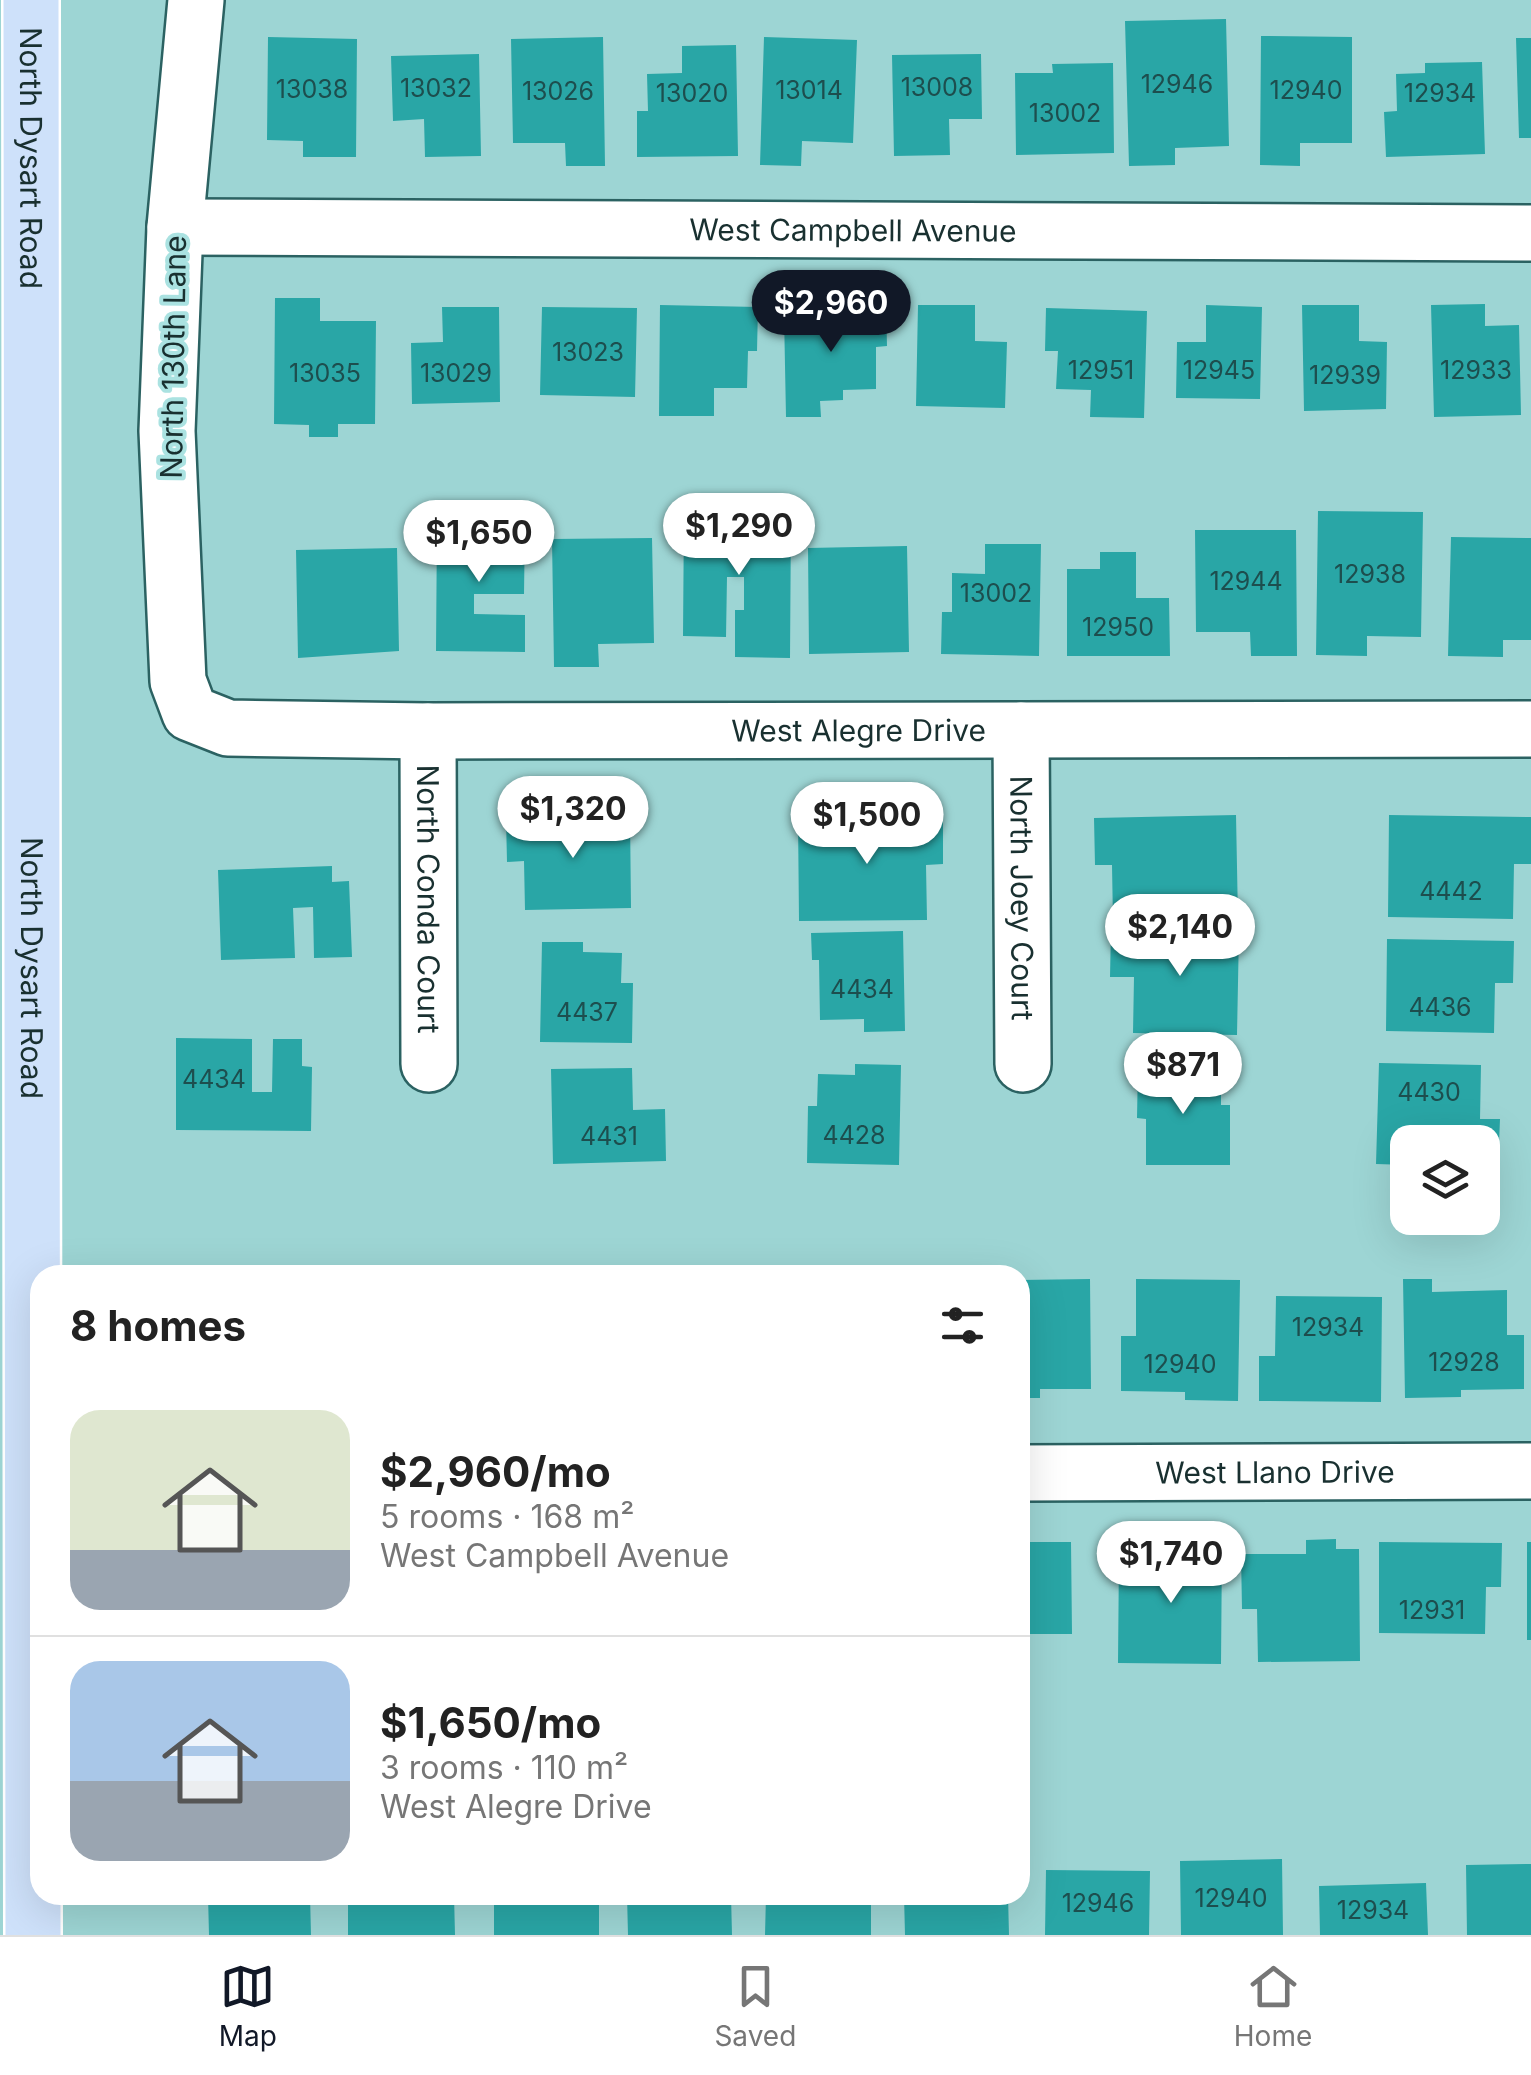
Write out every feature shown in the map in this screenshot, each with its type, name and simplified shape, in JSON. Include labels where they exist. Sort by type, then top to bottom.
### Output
[{"type":"main road","name":"North Dysart Road","points":[[31,0],[35,1265]]},
{"type":"main road","name":"North Dysart Road","points":[[33,1905],[33,1935]]},
{"type":"street","name":"North 130th Lane","points":[[190,713],[178,681],[167,431],[176,227],[196,0]]},
{"type":"street","name":"West Campbell Avenue","points":[[176,227],[1531,233]]},
{"type":"street","name":"West Alegre Drive","points":[[190,713],[228,728],[428,732],[1531,729]]},
{"type":"street","name":"North Joey Court","points":[[1021,730],[1022,1064]]},
{"type":"street","name":"North Conda Court","points":[[428,732],[429,1064]]},
{"type":"street","name":"West Llano Drive","points":[[1030,1473],[1531,1471]]},
{"type":"building","points":[[1226,19],[1229,146],[1175,148],[1175,165],[1129,166],[1125,21]]},
{"type":"building","points":[[1261,36],[1352,37],[1352,143],[1300,143],[1300,166],[1260,165]]},
{"type":"building","points":[[268,37],[357,39],[356,157],[303,157],[303,141],[267,140]]},
{"type":"building","points":[[603,37],[605,166],[566,166],[565,143],[513,143],[511,39]]},
{"type":"building","points":[[764,37],[857,40],[853,143],[802,141],[801,166],[760,165]]},
{"type":"building","points":[[1516,38],[1531,38],[1531,138],[1519,138]]},
{"type":"building","points":[[736,45],[738,156],[637,157],[637,111],[648,111],[647,74],[682,73],[682,46]]},
{"type":"building","points":[[479,54],[481,156],[425,157],[424,119],[393,121],[391,56]]},
{"type":"building","points":[[981,54],[982,119],[949,119],[950,155],[894,156],[892,55]]},
{"type":"building","points":[[1482,62],[1485,154],[1386,157],[1384,112],[1397,111],[1396,74],[1425,73],[1425,63]]},
{"type":"building","points":[[1113,63],[1114,153],[1016,155],[1015,73],[1053,73],[1052,64]]},
{"type":"building","points":[[275,298],[320,298],[320,321],[376,321],[375,424],[338,424],[338,437],[309,437],[309,425],[274,424]]},
{"type":"building","points":[[1485,304],[1485,326],[1519,325],[1521,415],[1434,417],[1431,305]]},
{"type":"building","points":[[660,305],[758,307],[757,351],[748,351],[747,388],[714,388],[714,416],[659,416]]},
{"type":"building","points":[[826,305],[886,305],[887,346],[876,347],[876,389],[843,390],[843,400],[820,401],[821,417],[786,417],[784,314],[826,313]]},
{"type":"building","points":[[918,305],[975,305],[975,341],[1007,342],[1005,408],[916,406]]},
{"type":"building","points":[[1206,305],[1262,307],[1260,399],[1176,398],[1177,342],[1206,342]]},
{"type":"building","points":[[1302,305],[1359,305],[1359,341],[1387,342],[1386,409],[1304,411]]},
{"type":"building","points":[[442,307],[499,307],[500,402],[412,404],[411,343],[443,342]]},
{"type":"building","points":[[542,307],[637,308],[635,397],[540,395]]},
{"type":"building","points":[[1046,308],[1147,311],[1144,418],[1090,417],[1091,390],[1056,389],[1058,351],[1045,351]]},
{"type":"building","points":[[684,510],[791,512],[790,658],[735,657],[735,610],[744,610],[744,577],[727,577],[726,637],[683,636]]},
{"type":"building","points":[[1318,511],[1423,512],[1421,637],[1367,636],[1367,656],[1316,655]]},
{"type":"building","points":[[437,521],[525,521],[524,594],[474,594],[474,614],[525,615],[525,652],[436,651]]},
{"type":"building","points":[[1195,530],[1296,530],[1297,656],[1251,656],[1250,632],[1196,632]]},
{"type":"building","points":[[1451,537],[1531,538],[1531,640],[1503,640],[1503,657],[1448,656]]},
{"type":"building","points":[[652,538],[654,643],[598,644],[599,667],[554,667],[552,539]]},
{"type":"building","points":[[985,544],[1041,544],[1039,656],[941,654],[942,612],[952,612],[952,573],[985,574]]},
{"type":"building","points":[[907,546],[909,652],[809,654],[808,548]]},
{"type":"building","points":[[397,548],[399,651],[298,658],[296,550]]},
{"type":"building","points":[[1100,552],[1136,552],[1136,598],[1169,598],[1170,656],[1067,656],[1067,569],[1100,569]]},
{"type":"building","points":[[943,815],[943,864],[926,865],[927,920],[799,921],[798,817]]},
{"type":"building","points":[[1236,815],[1238,919],[1113,921],[1112,865],[1095,865],[1094,818]]},
{"type":"building","points":[[1389,815],[1531,817],[1531,864],[1514,864],[1513,919],[1388,917]]},
{"type":"building","points":[[630,816],[631,908],[525,910],[524,861],[507,862],[506,818]]},
{"type":"building","points":[[332,866],[332,882],[349,881],[352,957],[314,958],[313,907],[293,908],[295,958],[221,960],[218,870]]},
{"type":"building","points":[[1111,929],[1239,931],[1237,1035],[1133,1033],[1134,977],[1110,977]]},
{"type":"building","points":[[903,931],[905,1031],[864,1032],[864,1019],[820,1020],[819,960],[812,960],[811,933]]},
{"type":"building","points":[[1387,939],[1514,941],[1513,983],[1495,983],[1494,1033],[1386,1031]]},
{"type":"building","points":[[542,942],[583,942],[583,952],[622,953],[621,983],[633,983],[632,1043],[540,1042]]},
{"type":"building","points":[[176,1038],[252,1039],[252,1092],[272,1092],[273,1039],[302,1039],[302,1066],[312,1067],[311,1131],[176,1130]]},
{"type":"building","points":[[1379,1063],[1481,1065],[1480,1119],[1500,1119],[1500,1125],[1390,1125],[1390,1164],[1376,1164]]},
{"type":"building","points":[[855,1064],[901,1065],[899,1165],[807,1163],[808,1106],[817,1106],[818,1074],[855,1075]]},
{"type":"building","points":[[1138,1065],[1182,1065],[1182,1074],[1221,1074],[1221,1105],[1230,1105],[1230,1165],[1146,1165],[1146,1119],[1137,1118]]},
{"type":"building","points":[[632,1068],[633,1110],[665,1109],[666,1161],[553,1164],[551,1069]]},
{"type":"building","points":[[1090,1279],[1091,1389],[1040,1389],[1040,1398],[1030,1398],[1030,1280]]},
{"type":"building","points":[[1136,1279],[1240,1280],[1238,1401],[1185,1400],[1185,1392],[1121,1391],[1121,1336],[1136,1336]]},
{"type":"building","points":[[1403,1279],[1432,1279],[1432,1292],[1507,1290],[1507,1335],[1524,1335],[1524,1389],[1461,1390],[1461,1397],[1405,1398]]},
{"type":"building","points":[[1276,1296],[1382,1297],[1381,1402],[1259,1401],[1259,1356],[1275,1356]]},
{"type":"building","points":[[1336,1539],[1336,1549],[1359,1549],[1360,1661],[1258,1662],[1257,1609],[1242,1609],[1241,1554],[1306,1554],[1306,1540]]},
{"type":"building","points":[[1030,1542],[1071,1542],[1072,1634],[1030,1634]]},
{"type":"building","points":[[1379,1542],[1502,1543],[1501,1587],[1486,1587],[1485,1634],[1379,1633]]},
{"type":"building","points":[[1527,1542],[1531,1542],[1531,1640],[1527,1640]]},
{"type":"building","points":[[1168,1544],[1222,1545],[1221,1664],[1118,1663],[1119,1554],[1168,1554]]},
{"type":"building","points":[[1282,1859],[1283,1935],[1181,1935],[1180,1861]]},
{"type":"building","points":[[1531,1864],[1531,1935],[1467,1935],[1466,1865]]},
{"type":"building","points":[[1046,1870],[1150,1871],[1149,1935],[1045,1935]]},
{"type":"building","points":[[1426,1883],[1428,1935],[1320,1935],[1319,1886]]},
{"type":"building","points":[[208,1905],[310,1905],[311,1935],[209,1935]]},
{"type":"building","points":[[348,1905],[454,1905],[455,1935],[348,1935]]},
{"type":"building","points":[[494,1905],[599,1905],[599,1935],[494,1935]]},
{"type":"building","points":[[627,1905],[731,1905],[732,1935],[628,1935]]},
{"type":"building","points":[[766,1905],[871,1905],[871,1935],[765,1935]]},
{"type":"building","points":[[904,1905],[1008,1905],[1009,1935],[905,1935]]}]
